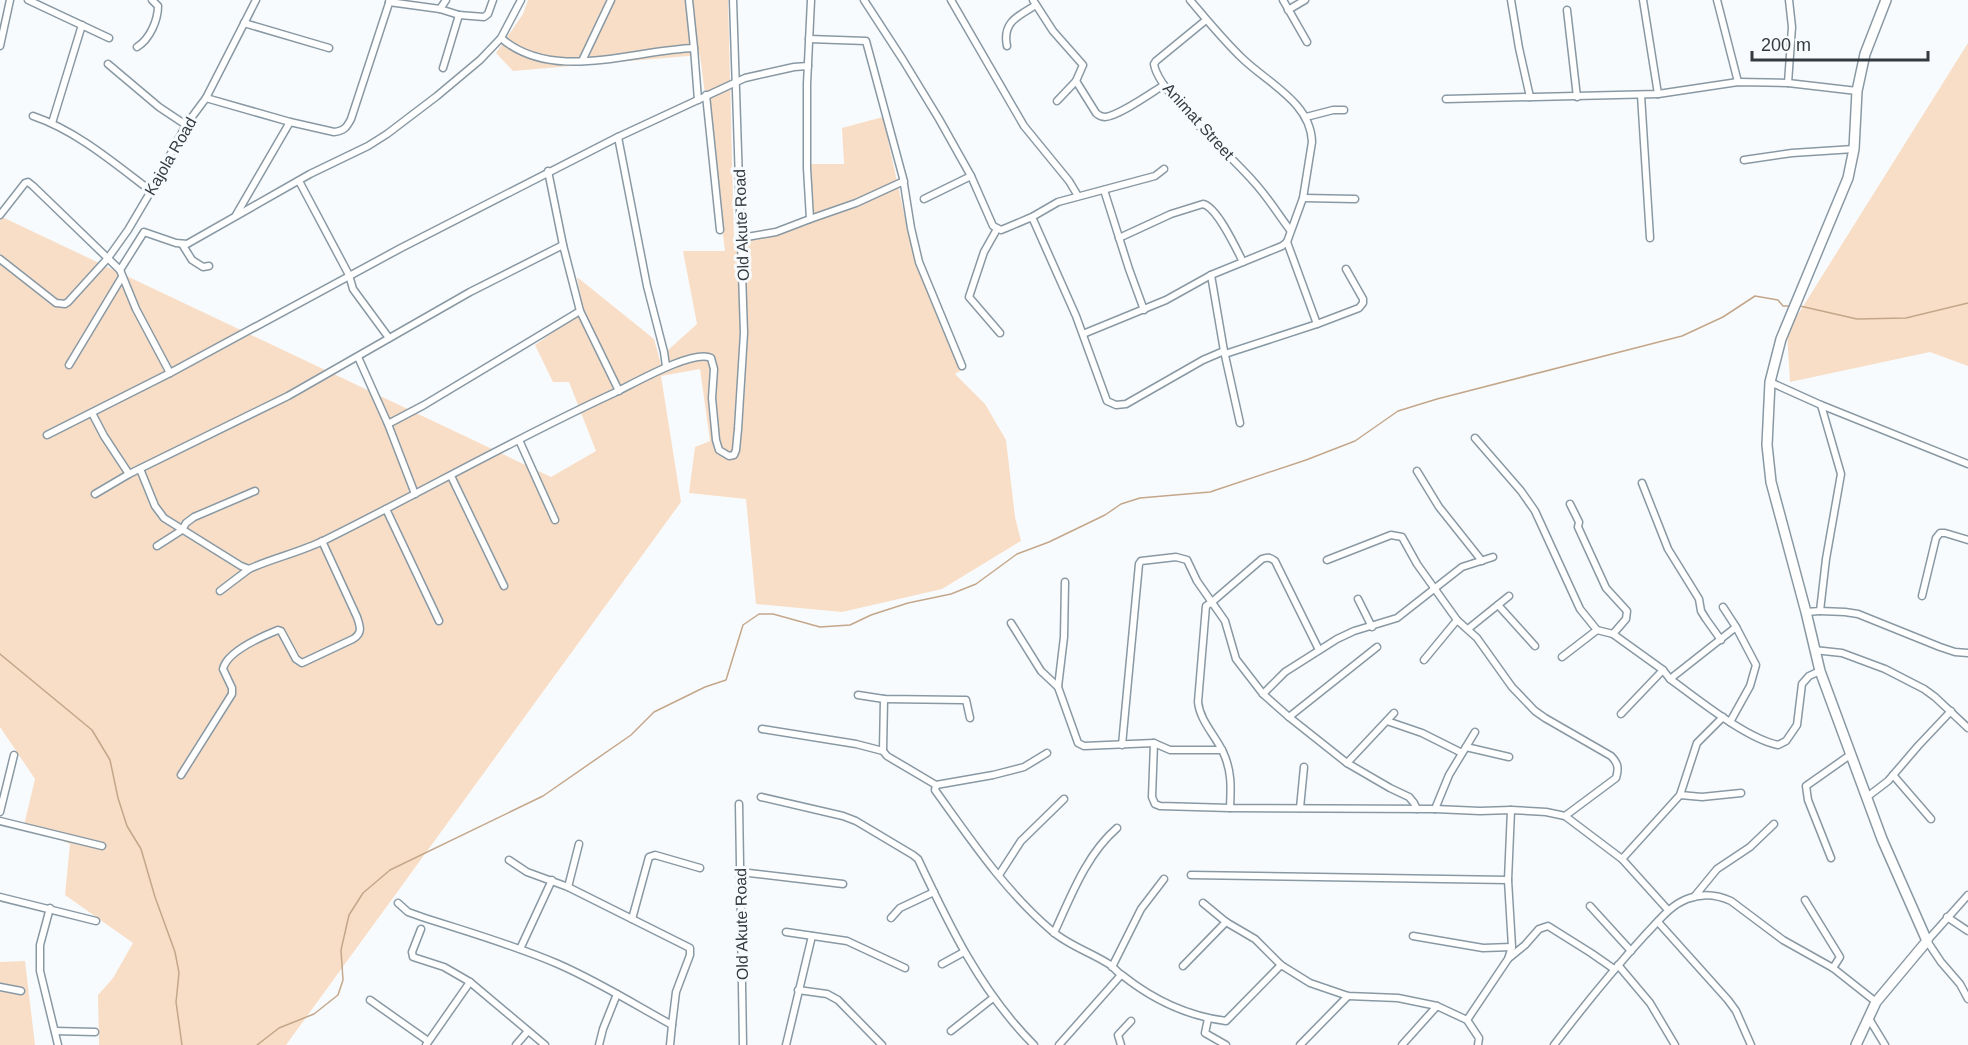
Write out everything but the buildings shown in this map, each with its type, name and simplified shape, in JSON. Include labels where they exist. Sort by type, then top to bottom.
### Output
[{"type":"main road","points":[[1856,1045],[1876,1002],[1927,941],[1882,839],[1820,671],[1771,482],[1767,445],[1770,382],[1788,318],[1848,178],[1854,149],[1857,91],[1866,54],[1886,0]]},
{"type":"street","points":[[0,46],[10,0]]},
{"type":"street","points":[[28,0],[110,39]]},
{"type":"street","points":[[137,47],[150,34],[157,14],[158,6],[152,0]]},
{"type":"street","name":"Kajola Road","points":[[0,259],[56,303],[68,302],[108,258],[128,230],[186,124],[206,98],[256,0]]},
{"type":"street","points":[[440,9],[446,0]]},
{"type":"street","points":[[206,98],[290,122],[334,132],[341,131],[347,127],[372,60],[390,1],[440,9],[459,15],[484,17],[488,14],[494,0]]},
{"type":"street","points":[[69,365],[144,232],[187,244],[310,174],[368,146],[387,134],[462,75],[501,38],[521,0]]},
{"type":"street","points":[[582,61],[611,0]]},
{"type":"street","points":[[689,0],[698,100]]},
{"type":"street","name":"Old Akute Road","points":[[666,366],[703,356],[711,358],[714,369],[712,398],[716,440],[719,450],[729,456],[734,455],[744,333],[733,0]]},
{"type":"street","points":[[810,219],[807,168],[811,0]]},
{"type":"street","points":[[864,0],[903,60],[971,176],[993,226],[997,229],[1006,228],[1032,217],[1058,202],[1155,176],[1164,169]]},
{"type":"street","points":[[951,0],[1024,126],[1069,181],[1078,196]]},
{"type":"street","points":[[1190,0],[1242,58],[1280,89],[1306,117],[1312,132],[1303,198],[1287,242],[1317,324]]},
{"type":"street","points":[[1282,0],[1307,42]]},
{"type":"street","points":[[1288,10],[1305,0]]},
{"type":"street","points":[[1511,0],[1530,97]]},
{"type":"street","points":[[1643,0],[1658,94]]},
{"type":"street","points":[[1717,0],[1738,82]]},
{"type":"street","points":[[1788,83],[1792,27],[1789,0]]},
{"type":"street","points":[[1007,46],[1004,35],[1010,24],[1034,3],[1053,31],[1083,65],[1076,81],[1057,101]]},
{"type":"street","points":[[1567,10],[1577,97]]},
{"type":"street","points":[[443,68],[459,15]]},
{"type":"street","name":"Animat Street","points":[[1206,20],[1154,64],[1156,72],[1164,85],[1200,126],[1253,180],[1290,230]]},
{"type":"street","points":[[244,23],[329,48]]},
{"type":"street","points":[[52,123],[82,26]]},
{"type":"street","points":[[501,38],[526,55],[551,60],[617,59],[694,48]]},
{"type":"street","points":[[809,39],[866,41],[904,182],[919,262],[962,366]]},
{"type":"street","points":[[108,64],[152,102],[186,124]]},
{"type":"street","points":[[47,435],[170,373],[349,275],[548,171],[618,137],[752,76],[808,66]]},
{"type":"street","points":[[1076,81],[1096,113],[1106,117],[1164,85]]},
{"type":"street","points":[[1446,99],[1641,95],[1738,82],[1788,83],[1857,91]]},
{"type":"street","points":[[706,95],[720,230]]},
{"type":"street","points":[[1641,95],[1650,238]]},
{"type":"street","points":[[1306,117],[1333,110],[1344,110]]},
{"type":"street","points":[[33,116],[52,123],[88,145],[151,191]]},
{"type":"street","points":[[236,216],[290,122]]},
{"type":"street","points":[[220,591],[249,569],[322,541],[666,366],[647,286],[618,137]]},
{"type":"street","points":[[1744,160],[1792,153],[1854,149]]},
{"type":"street","points":[[548,171],[563,245],[580,311],[619,391]]},
{"type":"street","points":[[924,199],[971,176]]},
{"type":"street","points":[[299,181],[349,275],[354,289],[389,338]]},
{"type":"street","points":[[741,238],[776,232],[856,203],[904,182]]},
{"type":"street","points":[[0,215],[25,183],[31,184],[121,273],[136,309],[170,373]]},
{"type":"street","points":[[1104,190],[1144,309]]},
{"type":"street","points":[[1303,198],[1355,199]]},
{"type":"street","points":[[1119,238],[1171,214],[1203,204],[1208,205],[1212,210],[1229,235],[1243,262]]},
{"type":"street","points":[[1032,217],[1083,334],[1107,401],[1116,405],[1126,404],[1203,360],[1317,324],[1362,305],[1363,298],[1346,269]]},
{"type":"street","points":[[997,229],[984,252],[969,297],[1000,333]]},
{"type":"street","points":[[1083,334],[1186,290],[1211,275],[1275,250],[1287,242]]},
{"type":"street","points":[[182,244],[192,260],[202,267],[209,266]]},
{"type":"street","points":[[95,494],[129,474],[288,396],[470,292],[563,245]]},
{"type":"street","points":[[1211,275],[1240,423]]},
{"type":"street","points":[[388,424],[424,405],[580,311]]},
{"type":"street","points":[[358,357],[388,424],[415,494]]},
{"type":"street","points":[[1770,382],[1968,464]]},
{"type":"street","points":[[1820,611],[1826,559],[1841,474],[1821,405]]},
{"type":"street","points":[[92,413],[129,474]]},
{"type":"street","points":[[1475,438],[1535,511],[1580,609],[1597,630],[1613,634],[1730,722],[1769,743],[1778,745],[1786,741],[1797,725],[1802,684],[1809,676],[1820,671]]},
{"type":"street","points":[[519,440],[555,520]]},
{"type":"street","points":[[140,469],[159,513],[164,518],[249,569]]},
{"type":"street","points":[[1417,471],[1439,507],[1482,561]]},
{"type":"street","points":[[451,476],[504,586]]},
{"type":"street","points":[[1642,483],[1668,549],[1699,599],[1701,611],[1721,640]]},
{"type":"street","points":[[157,546],[182,530],[186,523],[194,518],[255,491]]},
{"type":"street","points":[[1570,504],[1606,588],[1627,611],[1626,619],[1613,634]]},
{"type":"street","points":[[386,509],[439,621]]},
{"type":"street","points":[[1922,596],[1936,538],[1940,533],[1968,540]]},
{"type":"street","points":[[1327,560],[1391,535],[1398,535],[1405,541],[1434,590],[1458,620],[1484,646],[1512,687],[1535,711],[1611,756],[1617,762],[1616,778],[1565,816]]},
{"type":"street","points":[[181,775],[232,694],[232,688],[223,669],[228,658],[278,630],[281,631],[296,659],[303,663],[353,639],[360,633],[361,628],[357,617],[322,541]]},
{"type":"street","points":[[1122,744],[1139,564],[1141,561],[1176,556],[1187,560],[1197,581],[1225,621],[1236,659],[1263,694],[1347,763],[1409,797],[1417,809]]},
{"type":"street","points":[[1263,694],[1285,672],[1319,650],[1354,631],[1397,618],[1462,567],[1493,557]]},
{"type":"street","points":[[1230,808],[1230,771],[1222,750],[1201,717],[1198,702],[1206,606],[1262,559],[1272,558],[1319,650]]},
{"type":"street","points":[[1065,582],[1064,637],[1058,687],[1078,743],[1084,746],[1154,743],[1170,750],[1222,750]]},
{"type":"street","points":[[1468,629],[1509,596]]},
{"type":"street","points":[[1359,599],[1372,627]]},
{"type":"street","points":[[1498,605],[1534,646]]},
{"type":"street","points":[[1723,607],[1756,665],[1750,686],[1730,722]]},
{"type":"street","points":[[1806,612],[1858,614],[1940,647],[1968,653]]},
{"type":"street","points":[[1424,660],[1458,620]]},
{"type":"street","points":[[1011,623],[1041,671],[1058,687]]},
{"type":"street","points":[[1670,679],[1736,627]]},
{"type":"street","points":[[1562,657],[1597,630]]},
{"type":"street","points":[[1289,717],[1377,647]]},
{"type":"street","points":[[1814,650],[1842,653],[1885,669],[1924,689],[1968,728]]},
{"type":"street","points":[[1622,714],[1663,670]]},
{"type":"street","points":[[858,695],[884,699],[966,700],[970,718]]},
{"type":"street","points":[[883,751],[884,699]]},
{"type":"street","points":[[1866,796],[1888,781],[1951,711]]},
{"type":"street","points":[[1347,763],[1394,713]]},
{"type":"street","points":[[1622,859],[1680,795],[1696,743],[1723,717]]},
{"type":"street","points":[[1388,721],[1464,750],[1509,758]]},
{"type":"street","points":[[762,729],[856,744],[883,751],[887,756],[936,785],[1024,767],[1047,753]]},
{"type":"street","points":[[1435,809],[1449,775],[1475,732]]},
{"type":"street","points":[[1154,743],[1152,797],[1155,804],[1230,808],[1546,812],[1565,816],[1622,859],[1668,910]]},
{"type":"street","points":[[0,812],[14,755]]},
{"type":"street","points":[[1831,858],[1808,800],[1806,786],[1850,755]]},
{"type":"street","points":[[1300,808],[1304,767]]},
{"type":"street","points":[[1893,775],[1931,819]]},
{"type":"street","points":[[936,785],[935,790],[1010,890],[1054,933],[1112,967],[1169,1005],[1208,1019],[1226,1021],[1281,965]]},
{"type":"street","points":[[1680,795],[1741,793]]},
{"type":"street","points":[[761,797],[843,816],[856,821],[914,855],[964,952],[993,998],[1034,1045]]},
{"type":"street","points":[[999,875],[1021,841],[1064,799]]},
{"type":"street","name":"Old Akute Road","points":[[739,804],[742,1045]]},
{"type":"street","points":[[1467,1020],[1508,959],[1512,947],[1508,880],[1511,810]]},
{"type":"street","points":[[0,821],[102,846]]},
{"type":"street","points":[[1693,897],[1717,869],[1750,847],[1774,824]]},
{"type":"street","points":[[1054,933],[1095,850],[1117,828]]},
{"type":"street","points":[[568,887],[579,844]]},
{"type":"street","points":[[632,919],[648,857],[655,855],[700,868]]},
{"type":"street","points":[[508,860],[527,872],[568,887],[690,948],[690,955],[676,992],[670,1045]]},
{"type":"street","points":[[740,872],[843,884]]},
{"type":"street","points":[[1191,875],[1508,880]]},
{"type":"street","points":[[1112,967],[1140,909],[1164,879]]},
{"type":"street","points":[[520,949],[552,880]]},
{"type":"street","points":[[891,918],[900,908],[934,892]]},
{"type":"street","points":[[1554,1045],[1616,967],[1668,910],[1685,900],[1704,895],[1723,897],[1783,940],[1833,968],[1876,1002]]},
{"type":"street","points":[[1968,895],[1927,941],[1960,984],[1968,999]]},
{"type":"street","points":[[0,897],[96,921]]},
{"type":"street","points":[[1805,900],[1840,957],[1833,968]]},
{"type":"street","points":[[398,903],[408,912],[560,964],[672,1025]]},
{"type":"street","points":[[1203,903],[1226,922],[1255,939],[1281,965],[1310,982],[1348,996],[1398,998],[1437,1006],[1467,1020],[1479,1038],[1478,1045]]},
{"type":"street","points":[[1590,906],[1631,951]]},
{"type":"street","points":[[50,909],[39,954],[40,971],[58,1045]]},
{"type":"street","points":[[1947,917],[1968,931]]},
{"type":"street","points":[[1183,966],[1226,922]]},
{"type":"street","points":[[1658,922],[1728,1000],[1736,1011],[1751,1045]]},
{"type":"street","points":[[1508,959],[1539,929],[1548,926],[1616,967],[1650,1003],[1675,1045]]},
{"type":"street","points":[[421,929],[412,952],[413,957],[444,967],[470,982],[545,1045]]},
{"type":"street","points":[[786,932],[847,941],[905,968]]},
{"type":"street","points":[[786,1045],[812,936]]},
{"type":"street","points":[[1413,936],[1483,948],[1512,947]]},
{"type":"street","points":[[942,964],[964,952]]},
{"type":"street","points":[[1059,1045],[1121,975]]},
{"type":"street","points":[[370,1000],[427,1043],[470,982]]},
{"type":"street","points":[[0,987],[21,990]]},
{"type":"street","points":[[798,990],[827,994],[838,1000],[882,1045]]},
{"type":"street","points":[[599,1045],[617,994]]},
{"type":"street","points":[[1300,1045],[1348,996]]},
{"type":"street","points":[[951,1031],[993,998]]},
{"type":"street","points":[[1402,1045],[1437,1006]]},
{"type":"street","points":[[1868,1017],[1885,1045]]},
{"type":"street","points":[[1208,1019],[1205,1033],[1226,1045]]},
{"type":"street","points":[[1121,1045],[1118,1035],[1131,1021]]},
{"type":"street","points":[[55,1031],[95,1032]]},
{"type":"street","points":[[516,1045],[528,1031]]},
{"type":"shaded area","points":[[528,0],[728,0],[734,239],[807,225],[808,164],[844,164],[842,128],[883,117],[912,250],[965,368],[955,374],[985,404],[1006,440],[1015,517],[1021,541],[942,589],[842,612],[756,604],[746,499],[689,493],[695,447],[710,441],[700,369],[661,376],[681,502],[286,1045],[99,1045],[98,995],[113,978],[133,943],[65,895],[70,844],[24,825],[35,779],[0,727],[0,216],[551,477],[596,451],[569,382],[553,382],[535,345],[583,311],[577,277],[654,339],[662,368],[667,351],[697,324],[683,251],[725,251],[700,55],[513,71],[496,53],[523,14]]},
{"type":"shaded area","points":[[1968,43],[1968,366],[1930,352],[1790,382],[1787,332]]},
{"type":"shaded area","points":[[25,961],[35,1045],[0,1045],[0,962]]},
{"type":"waterway","points":[[257,1045],[279,1028],[314,1014],[338,995],[343,980],[341,950],[349,915],[363,893],[390,870],[543,796],[631,735],[654,712],[705,687],[726,680],[743,625],[759,614],[773,614],[820,627],[850,625],[871,615],[908,603],[951,594],[976,584],[1017,554],[1049,542],[1105,515],[1121,504],[1140,498],[1210,492],[1355,441],[1398,411],[1682,336],[1723,317],[1755,296],[1778,300],[1783,306],[1789,306]]},
{"type":"waterway","points":[[1800,306],[1857,319],[1906,318],[1968,303]]},
{"type":"waterway","points":[[0,654],[92,730],[110,760],[127,826],[141,849],[175,952],[179,973],[176,1002],[182,1045]]}]
